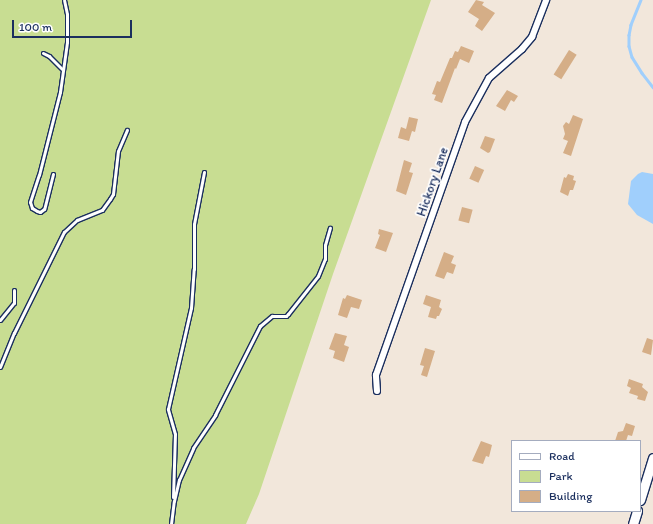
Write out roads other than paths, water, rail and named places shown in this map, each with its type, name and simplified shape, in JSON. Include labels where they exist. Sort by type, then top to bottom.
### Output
[{"type":"main road","points":[[641,497],[653,458]]},
{"type":"main road","points":[[633,524],[637,512]]},
{"type":"street","name":"Hickory Lane","points":[[377,391],[376,375],[465,122],[489,78],[522,49],[532,37],[546,0]]},
{"type":"lane","points":[[53,174],[44,209],[40,212],[37,211],[30,205],[30,198],[39,175],[60,92],[67,29],[64,0]]},
{"type":"lane","points":[[43,53],[49,56],[62,68]]},
{"type":"lane","points":[[0,367],[14,333],[64,232],[77,220],[102,210],[113,194],[118,151],[127,130]]},
{"type":"lane","points":[[172,524],[175,434],[168,409],[191,308],[194,269],[194,224],[204,172]]},
{"type":"lane","points":[[174,500],[186,463],[193,448],[216,415],[260,326],[272,316],[286,316],[318,276],[326,259],[325,245],[330,228]]},
{"type":"lane","points":[[0,320],[14,303],[14,290]]},
{"type":"water","points":[[642,172],[653,174],[653,224],[637,215],[628,204],[631,181]]},
{"type":"waterway","points":[[641,0],[631,25],[629,46],[632,57],[653,87]]}]
